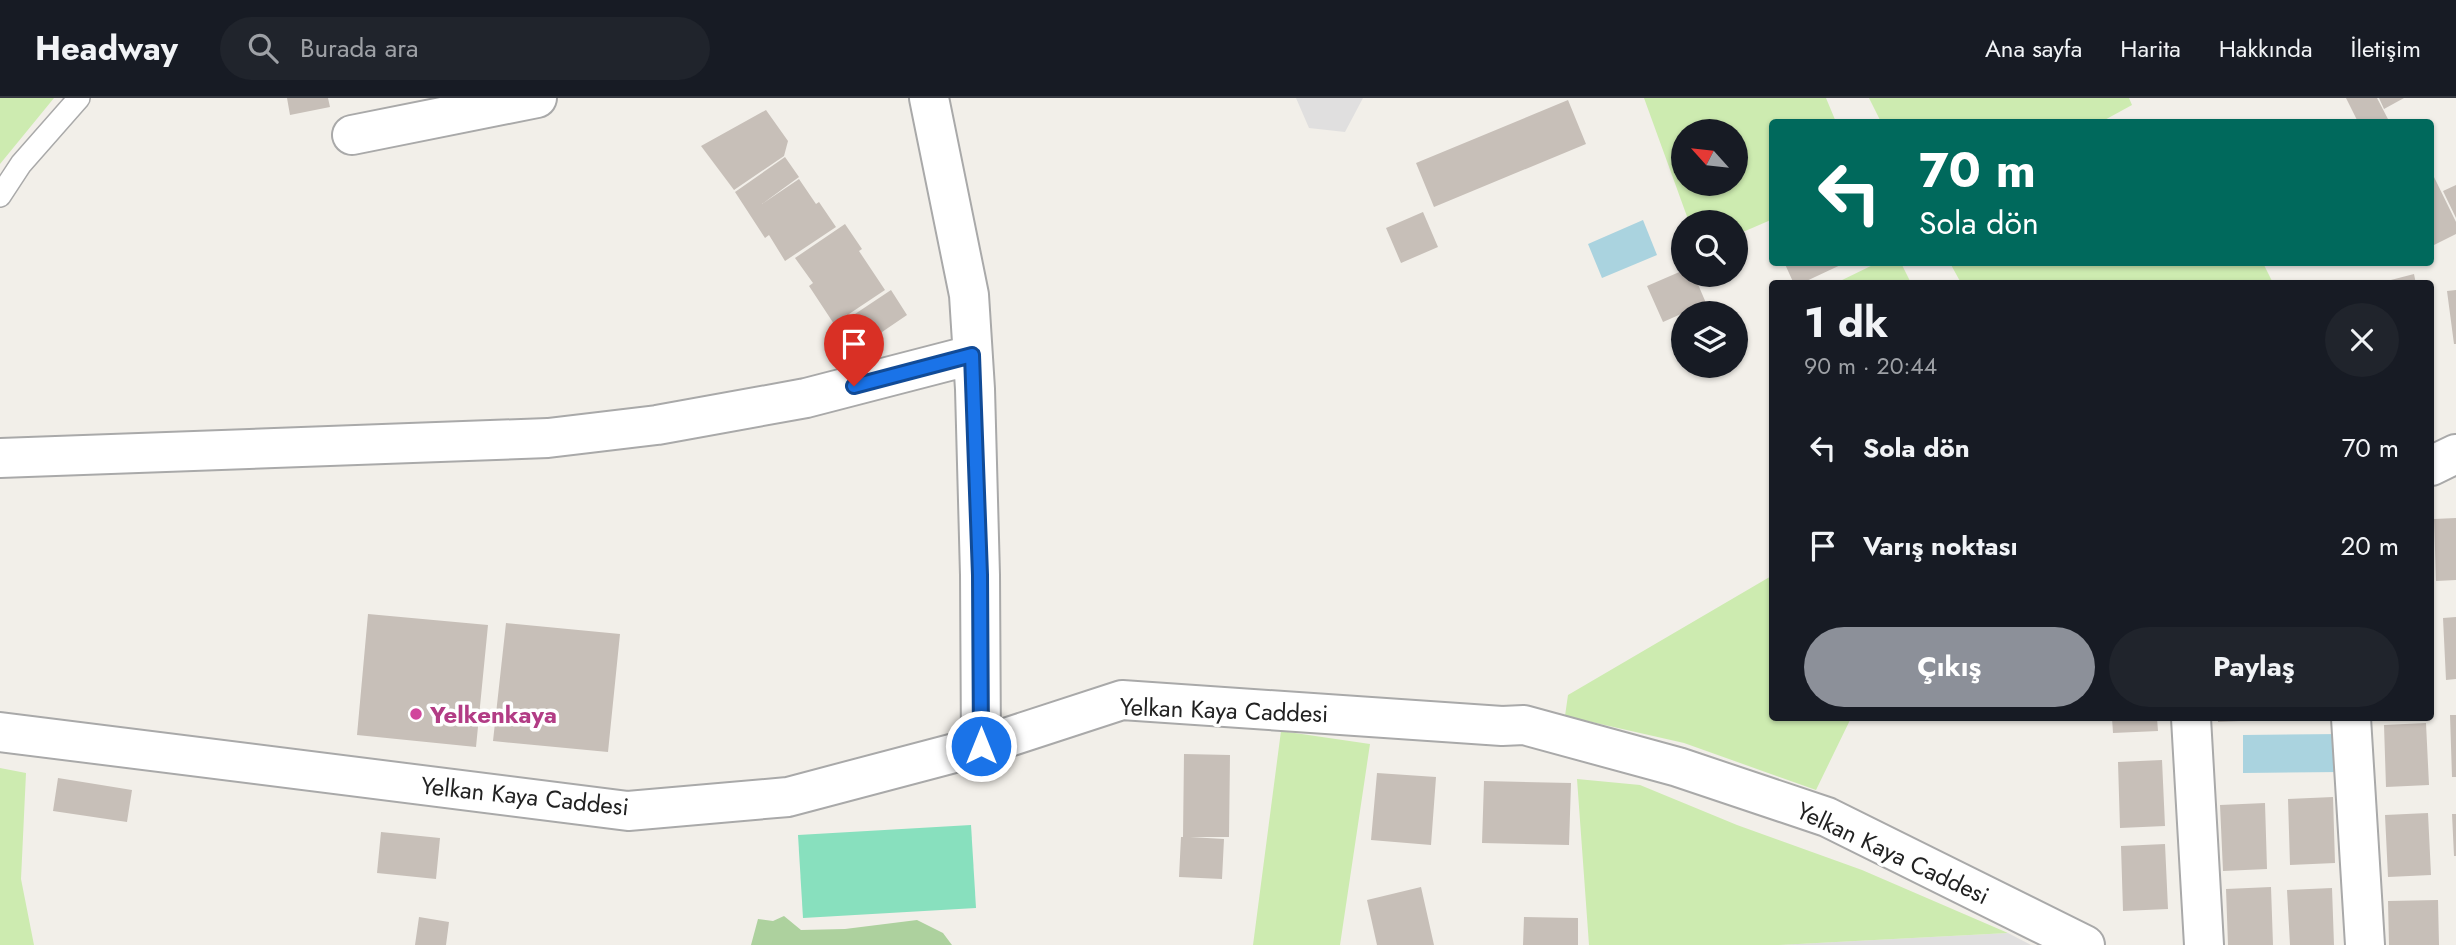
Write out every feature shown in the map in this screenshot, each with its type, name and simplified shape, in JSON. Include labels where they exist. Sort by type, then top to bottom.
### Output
[{"type":"street","points":[[352,135],[537,98]]},
{"type":"street","points":[[929,98],[969,295],[980,575],[981,746]]},
{"type":"street","points":[[0,458],[548,438],[657,425],[806,398],[972,355]]},
{"type":"street","points":[[2434,465],[2456,454]]},
{"type":"street","name":"Yelkan Kaya Caddesi","points":[[0,732],[628,811],[788,797],[981,746],[1122,700],[1502,726],[1524,725],[1678,767],[1827,817],[2085,945]]},
{"type":"street","points":[[2191,721],[2204,945]]},
{"type":"street","points":[[2351,721],[2365,945]]},
{"type":"lane","points":[[0,196],[21,163],[79,98]]},
{"type":"shaded area","points":[[1296,98],[1363,98],[1345,132],[1309,128]]},
{"type":"shaded area","points":[[2008,933],[2031,945],[1779,945]]},
{"type":"green space","points":[[0,98],[54,98],[0,164]]},
{"type":"green space","points":[[1644,98],[1826,98],[1835,119],[1769,119],[1769,221],[1748,230],[1748,210],[1685,210],[1680,196],[1748,196],[1748,119],[1671,119],[1671,172]]},
{"type":"green space","points":[[1869,98],[2129,98],[2132,105],[2106,119],[1880,119]]},
{"type":"green space","points":[[1871,266],[1902,266],[1910,280],[1842,280]]},
{"type":"green space","points":[[1952,266],[2264,266],[2272,280],[1959,280]]},
{"type":"green space","points":[[1769,577],[1769,721],[1850,721],[1816,790],[1684,743],[1565,716],[1568,695]]},
{"type":"green space","points":[[1281,731],[1370,744],[1340,945],[1253,945]]},
{"type":"green space","points":[[0,768],[26,773],[21,879],[34,945],[0,945]]},
{"type":"green space","points":[[1577,779],[1640,785],[1737,825],[1862,870],[2008,933],[1779,945],[1589,945]]},
{"type":"green space","points":[[971,825],[976,908],[803,918],[798,835]]},
{"type":"green space","points":[[784,916],[801,930],[845,929],[917,920],[943,933],[952,945],[751,945],[758,919],[773,921]]},
{"type":"water","points":[[1643,220],[1657,255],[1602,278],[1588,244]]},
{"type":"water","points":[[2341,734],[2341,772],[2243,773],[2243,735]]},
{"type":"building","points":[[287,98],[328,98],[330,107],[290,115]]},
{"type":"building","points":[[2346,98],[2377,98],[2388,119],[2356,119]]},
{"type":"building","points":[[2379,98],[2404,98],[2384,109]]},
{"type":"building","points":[[1568,100],[1586,144],[1434,207],[1416,163]]},
{"type":"building","points":[[766,110],[788,141],[784,156],[734,190],[701,146]]},
{"type":"building","points":[[785,157],[799,177],[762,204],[799,179],[836,227],[785,261],[769,235],[765,238],[735,192]]},
{"type":"building","points":[[2434,177],[2456,222],[2456,234],[2434,245]]},
{"type":"building","points":[[2456,185],[2456,218],[2443,191]]},
{"type":"building","points":[[1423,212],[1438,247],[1401,263],[1386,228]]},
{"type":"building","points":[[845,224],[885,290],[834,324],[809,286],[813,283],[795,258]]},
{"type":"building","points":[[1786,266],[1838,266],[1809,280],[1792,280]]},
{"type":"building","points":[[2414,274],[2415,280],[2391,280]]},
{"type":"building","points":[[1671,276],[1671,287],[1699,287],[1705,301],[1671,301],[1671,318],[1663,322],[1647,286]]},
{"type":"building","points":[[891,290],[907,315],[857,349],[840,324]]},
{"type":"building","points":[[2456,290],[2456,344],[2454,344],[2447,291]]},
{"type":"building","points":[[2456,518],[2456,580],[2436,581],[2434,519]]},
{"type":"building","points":[[368,614],[488,625],[476,747],[357,735]]},
{"type":"building","points":[[2456,617],[2456,679],[2446,680],[2443,618]]},
{"type":"building","points":[[506,623],[620,634],[608,752],[493,741]]},
{"type":"building","points":[[2450,715],[2456,715],[2456,777],[2452,777]]},
{"type":"building","points":[[2112,721],[2157,721],[2158,731],[2113,733]]},
{"type":"building","points":[[2426,723],[2429,785],[2386,787],[2384,725]]},
{"type":"building","points":[[1184,754],[1230,755],[1229,837],[1190,837],[1224,839],[1222,879],[1179,877],[1183,837]]},
{"type":"building","points":[[2162,760],[2165,826],[2120,828],[2118,762]]},
{"type":"building","points":[[1377,773],[1436,777],[1431,845],[1371,840]]},
{"type":"building","points":[[58,778],[132,790],[127,822],[53,811]]},
{"type":"building","points":[[1484,781],[1571,783],[1569,845],[1482,843]]},
{"type":"building","points":[[2333,797],[2335,863],[2290,865],[2288,799]]},
{"type":"building","points":[[2265,803],[2267,869],[2223,871],[2220,805]]},
{"type":"building","points":[[2428,813],[2431,875],[2388,877],[2385,815]]},
{"type":"building","points":[[2452,814],[2456,814],[2456,856],[2454,856]]},
{"type":"building","points":[[381,832],[440,838],[436,879],[377,873]]},
{"type":"building","points":[[2165,844],[2168,909],[2123,911],[2121,846]]},
{"type":"building","points":[[1421,887],[1434,945],[1377,945],[1367,900]]},
{"type":"building","points":[[2271,887],[2273,945],[2228,945],[2226,889]]},
{"type":"building","points":[[2332,888],[2334,945],[2290,945],[2287,890]]},
{"type":"building","points":[[2438,900],[2439,945],[2389,945],[2388,901]]},
{"type":"building","points":[[419,917],[449,922],[446,945],[415,945]]},
{"type":"building","points":[[1524,917],[1578,918],[1578,945],[1523,945]]},
{"type":"place","name":"Yelkenkaya","points":[[416,714]]},
{"type":"route","points":[[854,386],[972,355],[980,575],[981,746]]}]
